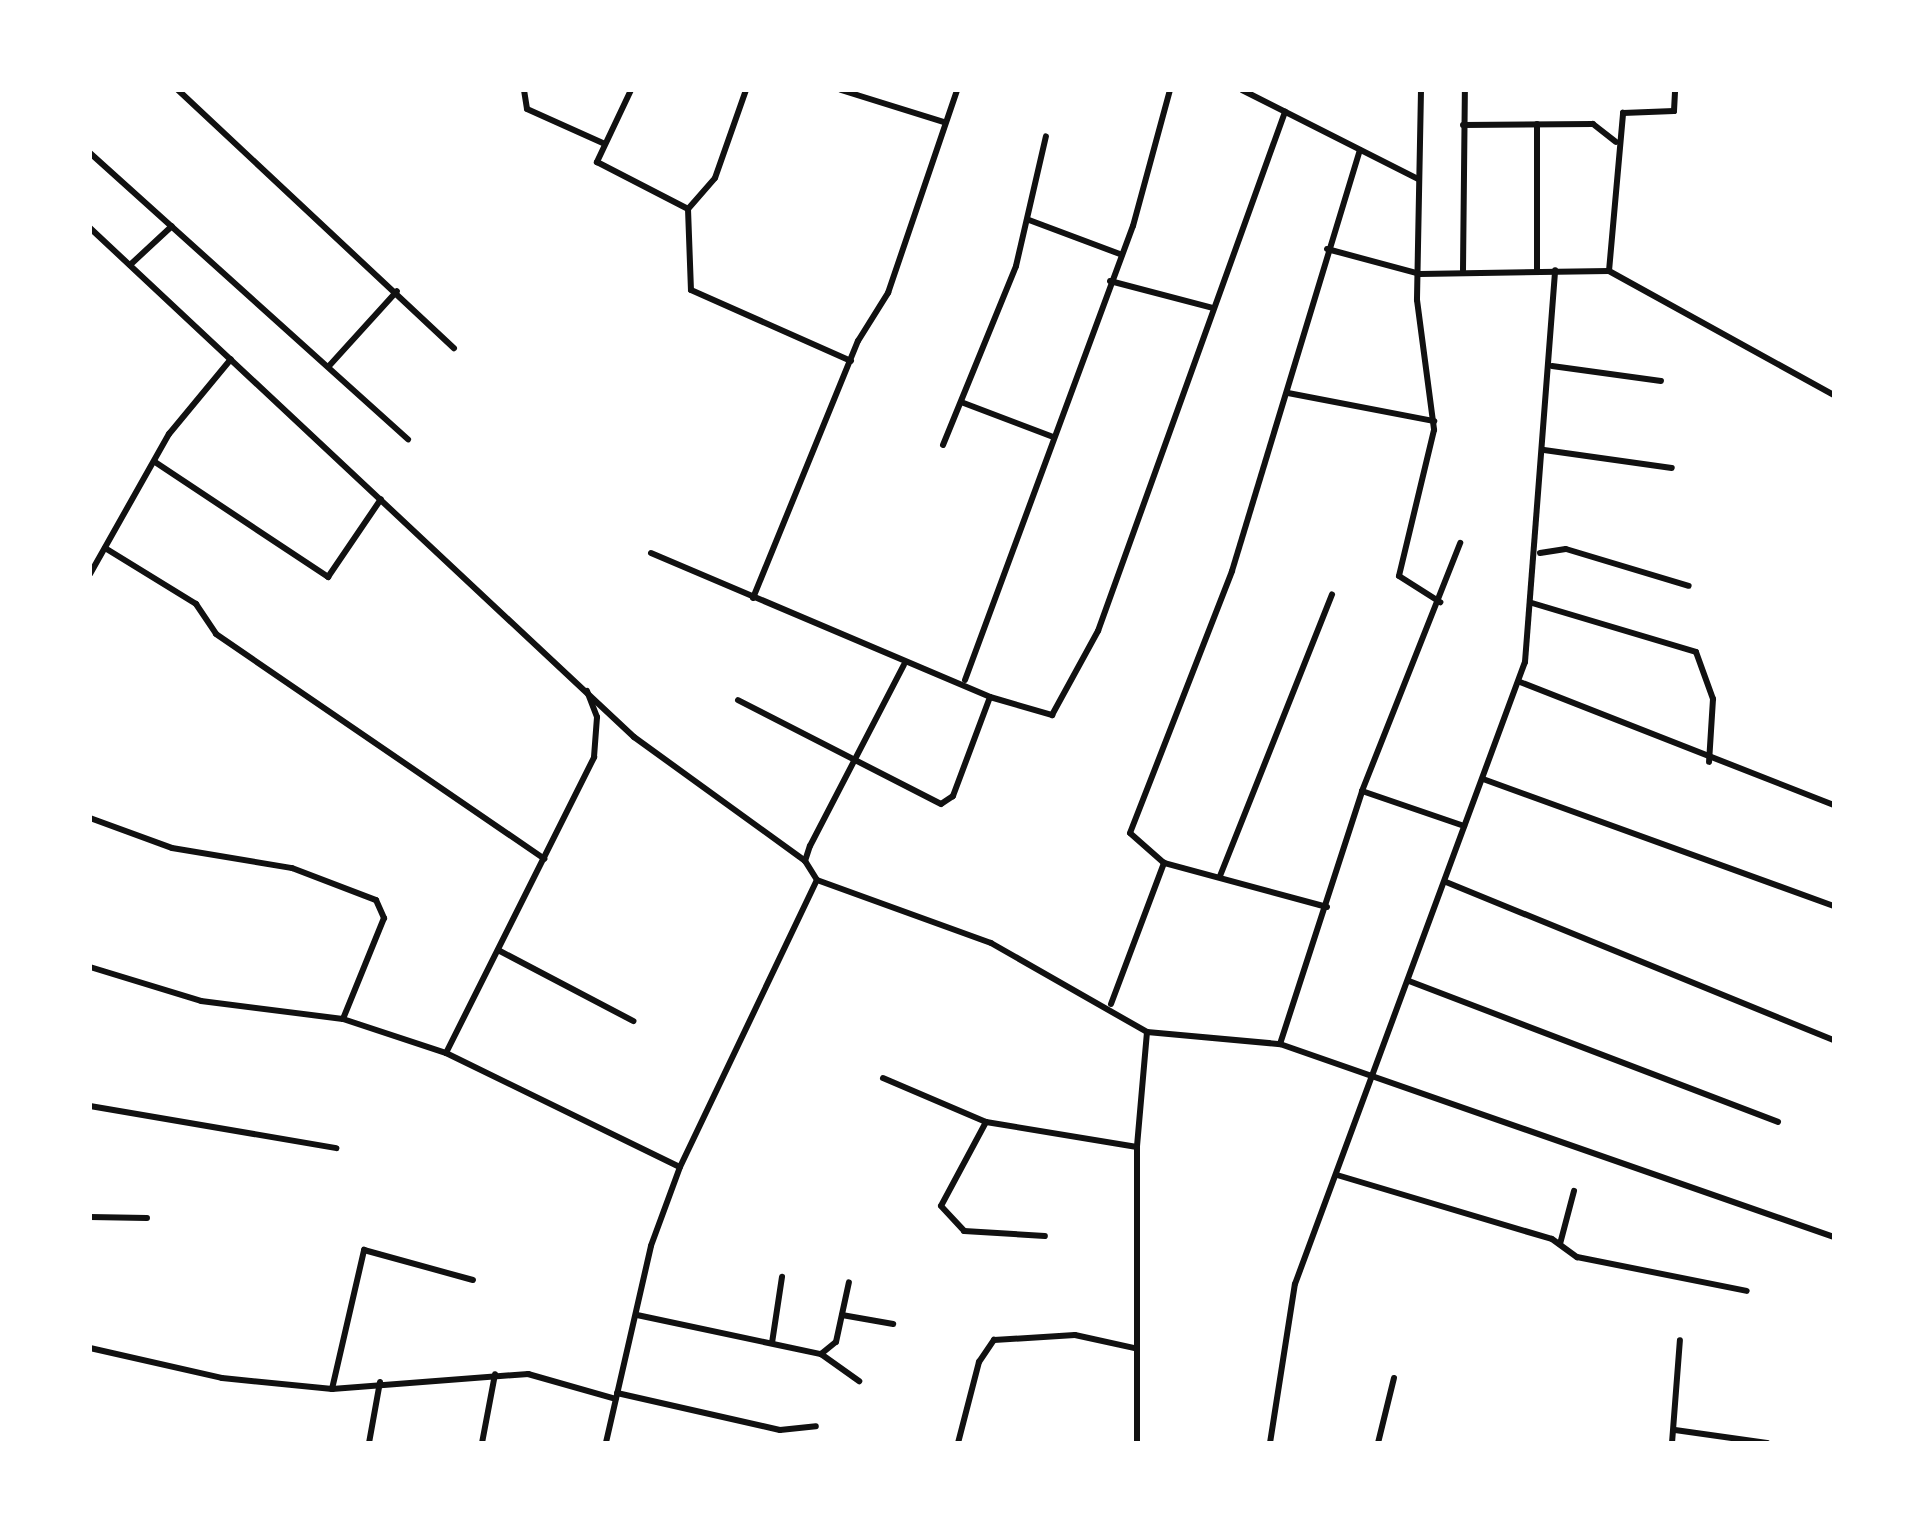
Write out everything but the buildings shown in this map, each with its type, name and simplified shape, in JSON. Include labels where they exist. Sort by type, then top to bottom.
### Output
[{"type":"street","points":[[178,90],[454,348]]},
{"type":"street","points":[[524,90],[526,109],[602,144]]},
{"type":"street","points":[[630,90],[597,162],[688,210]]},
{"type":"street","points":[[746,90],[715,178],[688,210],[691,290],[851,361]]},
{"type":"street","points":[[841,90],[944,122]]},
{"type":"street","points":[[753,598],[851,361],[888,293],[957,90]]},
{"type":"street","points":[[965,680],[1120,254],[1170,90]]},
{"type":"street","points":[[1242,90],[1418,179]]},
{"type":"street","points":[[1421,90],[1420,274],[1434,421],[1400,576],[1440,602]]},
{"type":"street","points":[[1463,270],[1464,90]]},
{"type":"street","points":[[1610,271],[1617,143],[1623,113],[1674,111],[1675,90]]},
{"type":"street","points":[[651,553],[904,665],[965,680],[990,696],[1045,715],[1063,697],[1098,631],[1285,112]]},
{"type":"street","points":[[1537,124],[1537,269]]},
{"type":"street","points":[[1464,125],[1602,125],[1617,143]]},
{"type":"street","points":[[944,444],[1029,220],[1046,136]]},
{"type":"street","points":[[1327,906],[1164,863],[1134,842],[1132,822],[1232,571],[1360,150]]},
{"type":"street","points":[[90,153],[408,439]]},
{"type":"street","points":[[1029,220],[1120,254]]},
{"type":"street","points":[[130,265],[172,226]]},
{"type":"street","points":[[90,228],[634,737],[805,861],[816,880],[905,906],[1111,1004],[1147,1032],[1280,1044],[1834,1237]]},
{"type":"street","points":[[1327,249],[1420,274],[1463,270],[1610,271],[1834,395]]},
{"type":"street","points":[[1270,1443],[1283,1328],[1520,682],[1540,552],[1555,270]]},
{"type":"street","points":[[1110,281],[1213,308]]},
{"type":"street","points":[[329,366],[397,291]]},
{"type":"street","points":[[90,574],[155,462],[230,359]]},
{"type":"street","points":[[1552,366],[1661,382]]},
{"type":"street","points":[[1288,393],[1434,421]]},
{"type":"street","points":[[960,402],[1052,437]]},
{"type":"street","points":[[1544,450],[1672,468]]},
{"type":"street","points":[[155,462],[328,577],[381,499]]},
{"type":"street","points":[[1280,1044],[1362,791],[1440,602],[1460,543]]},
{"type":"street","points":[[105,548],[196,604],[216,634],[544,859]]},
{"type":"street","points":[[1540,552],[1566,550],[1690,586]]},
{"type":"street","points":[[1220,876],[1332,594]]},
{"type":"street","points":[[1532,603],[1696,652],[1713,700],[1709,762]]},
{"type":"street","points":[[805,861],[904,665]]},
{"type":"street","points":[[1520,682],[1709,762],[1834,805]]},
{"type":"street","points":[[446,1052],[594,757],[597,717],[587,690]]},
{"type":"street","points":[[738,700],[851,764],[940,804],[952,796],[990,696]]},
{"type":"street","points":[[1482,779],[1834,906]]},
{"type":"street","points":[[1362,791],[1464,826]]},
{"type":"street","points":[[90,818],[172,848],[292,868],[376,900],[384,918],[343,1019]]},
{"type":"street","points":[[1111,1004],[1164,863]]},
{"type":"street","points":[[606,1443],[680,1168],[816,880]]},
{"type":"street","points":[[1446,882],[1834,1040]]},
{"type":"street","points":[[498,950],[633,1021]]},
{"type":"street","points":[[90,967],[201,1000],[343,1019],[446,1052],[680,1168]]},
{"type":"street","points":[[1409,981],[1778,1122]]},
{"type":"street","points":[[1137,1443],[1137,1147],[1147,1032]]},
{"type":"street","points":[[883,1078],[986,1122],[1137,1147]]},
{"type":"street","points":[[90,1106],[336,1148]]},
{"type":"street","points":[[986,1122],[942,1206],[964,1230],[1045,1236]]},
{"type":"street","points":[[1337,1175],[1560,1244],[1577,1257],[1748,1291]]},
{"type":"street","points":[[1560,1244],[1574,1191]]},
{"type":"street","points":[[90,1217],[147,1218]]},
{"type":"street","points":[[332,1388],[364,1250],[473,1280]]},
{"type":"street","points":[[772,1343],[782,1277]]},
{"type":"street","points":[[822,1354],[836,1342],[849,1282]]},
{"type":"street","points":[[638,1315],[822,1354],[859,1380]]},
{"type":"street","points":[[842,1315],[893,1324]]},
{"type":"street","points":[[958,1443],[979,1362],[994,1340],[1076,1335],[1134,1348]]},
{"type":"street","points":[[1672,1443],[1680,1340]]},
{"type":"street","points":[[90,1348],[222,1378],[332,1388],[528,1374],[780,1430],[816,1426]]},
{"type":"street","points":[[482,1443],[495,1374]]},
{"type":"street","points":[[1378,1443],[1394,1378]]},
{"type":"street","points":[[369,1443],[380,1382]]},
{"type":"street","points":[[1674,1430],[1767,1443]]}]
